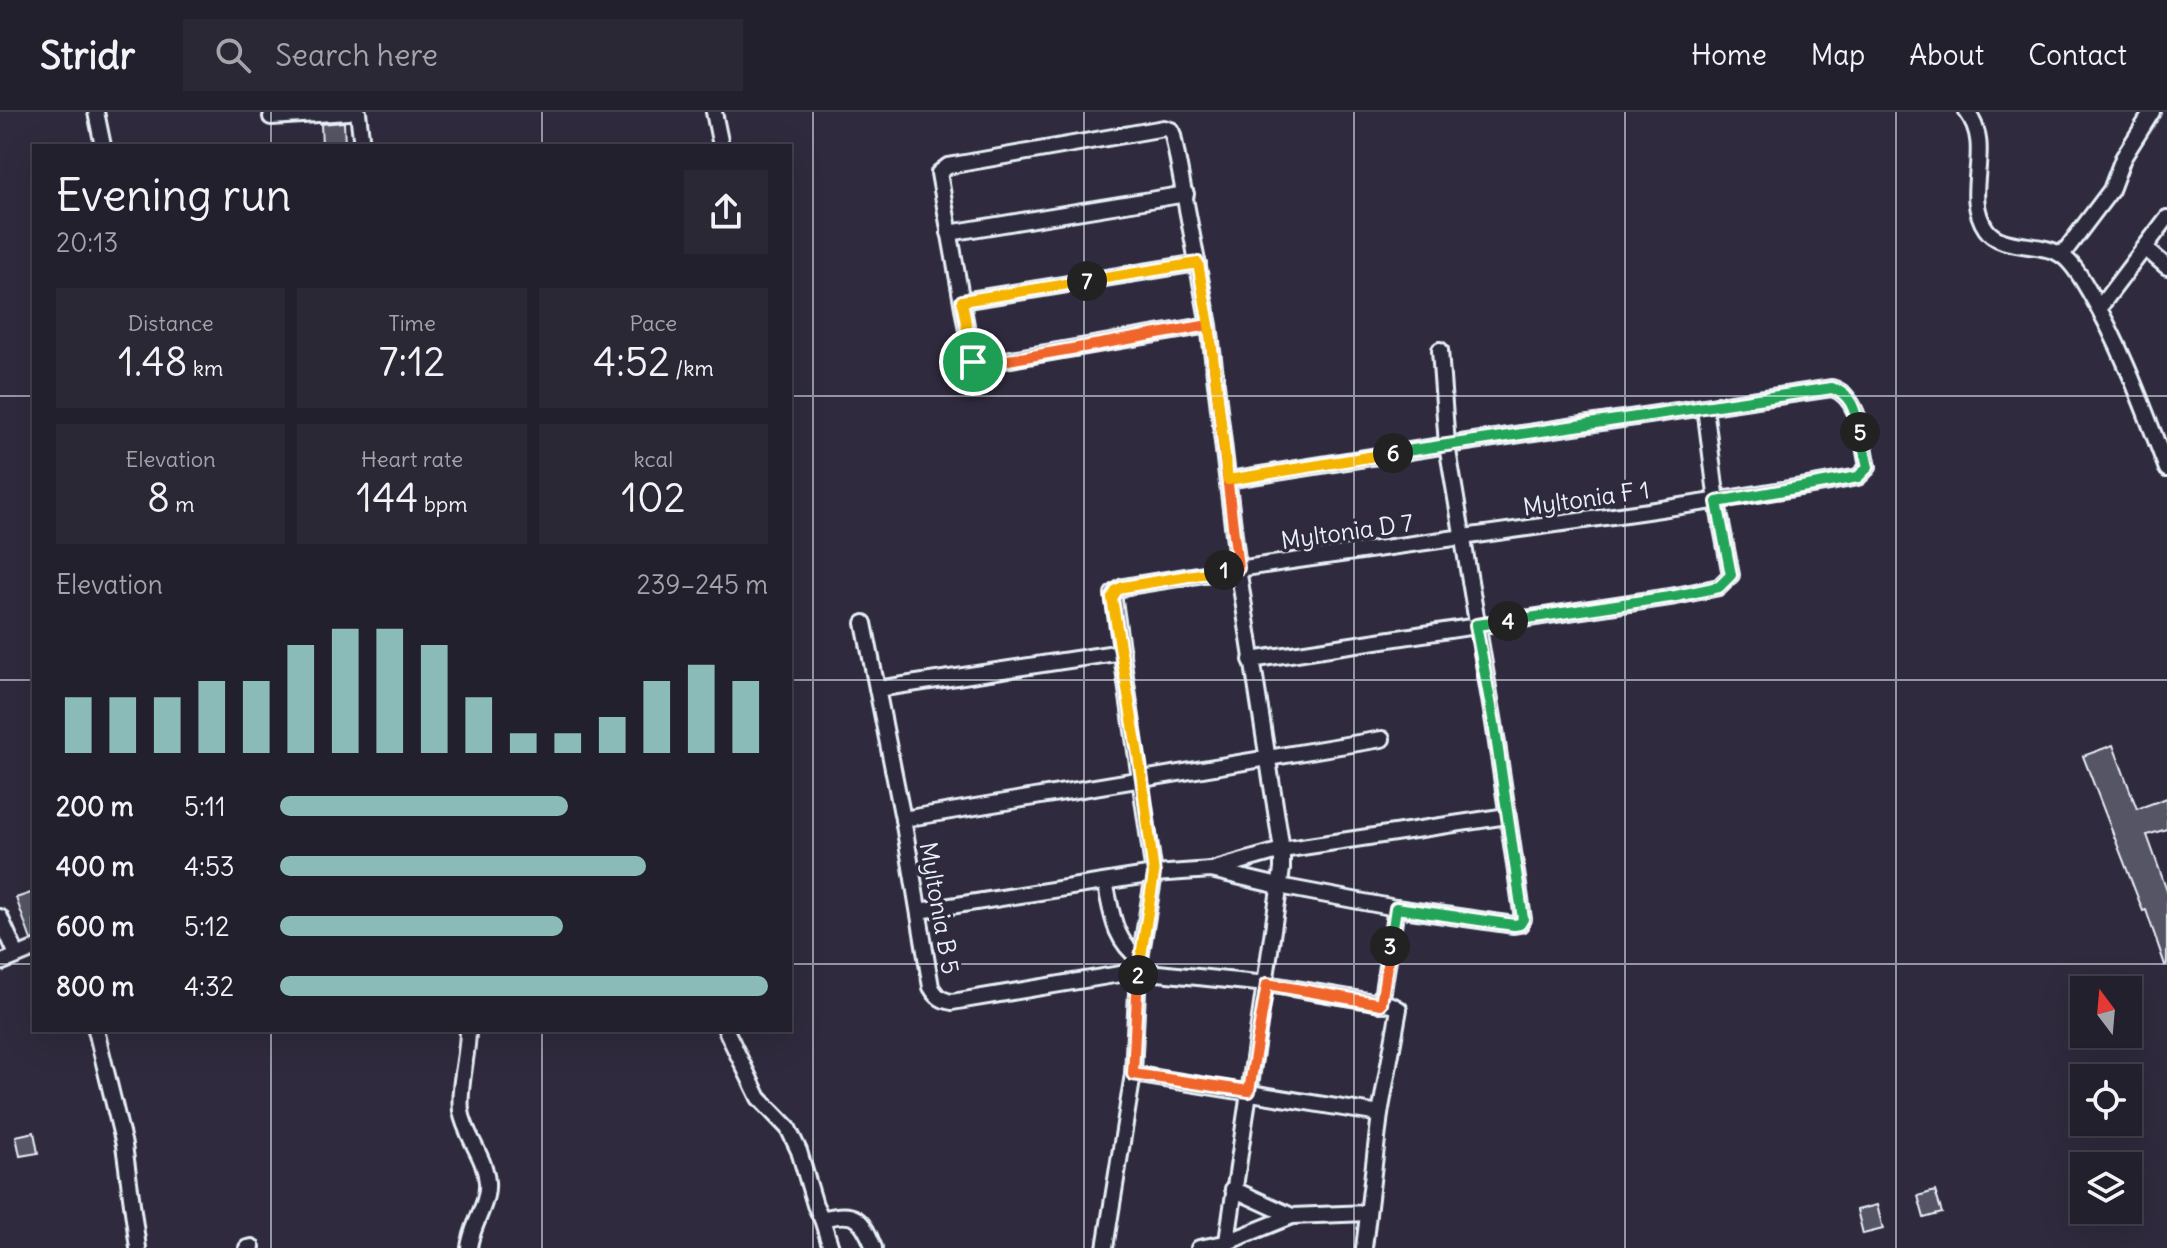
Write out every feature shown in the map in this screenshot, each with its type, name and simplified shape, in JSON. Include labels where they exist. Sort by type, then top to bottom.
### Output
[{"type":"street","points":[[96,112],[103,144]]},
{"type":"street","points":[[271,117],[349,112]]},
{"type":"street","points":[[358,112],[362,144]]},
{"type":"street","points":[[714,112],[721,144]]},
{"type":"street","points":[[1967,112],[1978,132],[1980,152],[1976,196],[1985,228],[2001,240],[2048,249],[2062,255],[2076,270],[2099,308],[2126,365],[2167,469]]},
{"type":"street","points":[[2062,255],[2111,190],[2123,158],[2152,112]]},
{"type":"street","points":[[1209,325],[975,364],[939,173],[948,166],[1164,128],[1171,130],[1173,135],[1209,325],[1238,568],[1282,850],[1267,984],[1225,1245]]},
{"type":"street","points":[[949,233],[1186,194]]},
{"type":"street","points":[[2099,308],[2167,218]]},
{"type":"street","points":[[2145,248],[2167,267]]},
{"type":"street","points":[[962,301],[1198,263]]},
{"type":"street","points":[[1211,870],[1396,908],[1514,925],[1520,924],[1523,919],[1447,445],[1440,350]]},
{"type":"street","name":"Myltonia F 1","points":[[1461,538],[1717,502],[1858,477],[1868,467],[1854,406],[1842,391],[1832,388],[1705,407]]},
{"type":"street","points":[[1228,480],[1705,407],[1717,502],[1731,575],[1719,587],[1676,596],[1251,660]]},
{"type":"street","name":"Myltonia D 7","points":[[1122,652],[1112,598],[1117,590],[1238,568],[1461,538]]},
{"type":"street","name":"Myltonia B 5","points":[[864,623],[903,819],[931,987],[942,1000],[952,1002],[1139,965]]},
{"type":"street","points":[[877,689],[1122,652],[1154,874],[1139,965],[1133,1074],[1105,1248]]},
{"type":"street","points":[[903,819],[1382,739]]},
{"type":"street","points":[[919,911],[1154,874],[1211,870],[1282,850],[1507,816]]},
{"type":"street","points":[[1105,882],[1116,931],[1139,965],[1392,1005],[1399,1009],[1380,1114],[1364,1248]]},
{"type":"street","points":[[1381,1004],[1396,908]]},
{"type":"street","points":[[0,917],[17,955]]},
{"type":"street","points":[[0,963],[32,950]]},
{"type":"street","points":[[96,1032],[124,1145],[138,1248]]},
{"type":"street","points":[[468,1032],[461,1108],[487,1183],[469,1248]]},
{"type":"street","points":[[727,1032],[759,1098],[788,1128],[799,1151],[831,1248]]},
{"type":"street","points":[[1133,1074],[1380,1114]]},
{"type":"street","points":[[1233,1189],[1292,1216]]},
{"type":"street","points":[[1199,1248],[1225,1245],[1292,1216],[1368,1213]]},
{"type":"street","points":[[822,1219],[838,1215],[856,1217],[864,1224],[874,1248]]},
{"type":"building","points":[[344,122],[345,144],[322,144],[321,124]]},
{"type":"building","points":[[2113,745],[2137,809],[2167,798],[2167,829],[2147,835],[2167,891],[2165,965],[2146,910],[2143,911],[2083,756]]},
{"type":"building","points":[[32,893],[32,940],[31,940],[16,898]]},
{"type":"building","points":[[34,1132],[38,1153],[20,1156],[16,1136]]},
{"type":"building","points":[[1935,1191],[1942,1213],[1924,1218],[1918,1196]]},
{"type":"building","points":[[1877,1205],[1883,1229],[1863,1234],[1857,1210]]},
{"type":"route","points":[[973,362],[962,301],[1198,263],[1209,325],[1228,480],[1832,388],[1842,391],[1854,406],[1868,467],[1858,477],[1717,502],[1731,575],[1719,587],[1476,625],[1523,919],[1520,924],[1514,925],[1396,908],[1381,1004],[1267,984],[1249,1091],[1133,1074],[1138,971],[1154,874],[1142,779],[1112,598],[1123,587],[1238,568],[1209,325],[980,365],[973,362]]}]
